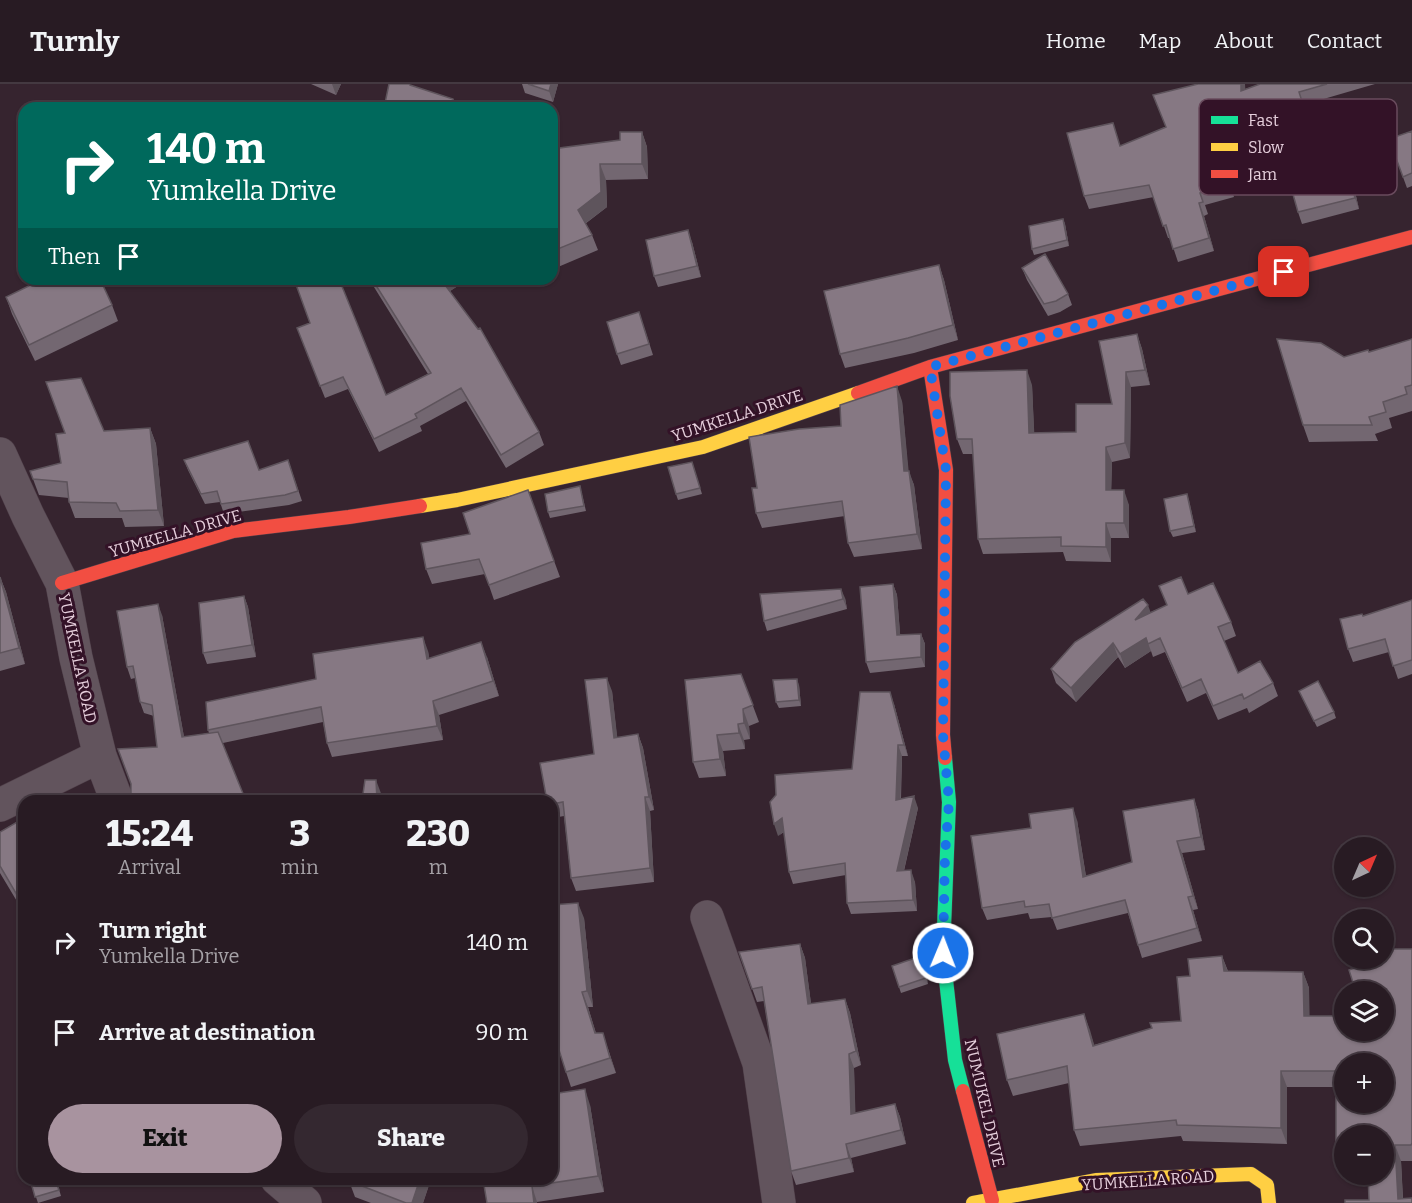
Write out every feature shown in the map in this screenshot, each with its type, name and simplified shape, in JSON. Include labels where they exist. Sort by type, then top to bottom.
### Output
[{"type":"street","name":"YUMKELLA DRIVE","points":[[62,583],[232,531],[349,517],[457,500],[703,447],[930,367],[1412,237]]},
{"type":"street","name":"NUMUKEL DRIVE","points":[[930,367],[946,470],[943,735],[949,802],[945,855],[943,953],[955,1060],[992,1200]]},
{"type":"street","name":"YUMKELLA ROAD","points":[[0,454],[62,583],[76,658],[100,756],[115,795]]},
{"type":"street","points":[[20,795],[100,756]]},
{"type":"street","points":[[0,805],[18,796]]},
{"type":"street","points":[[707,917],[759,1063],[779,1203]]},
{"type":"street","name":"YUMKELLA ROAD","points":[[973,1203],[1097,1180],[1251,1174],[1267,1185],[1269,1203]]},
{"type":"street","points":[[284,1185],[305,1203]]},
{"type":"building","points":[[389,84],[409,84],[453,99],[454,102],[385,102]]},
{"type":"building","points":[[528,84],[551,84],[549,91]]},
{"type":"building","points":[[1198,84],[1241,84],[1241,91],[1260,84],[1327,84],[1299,92],[1301,99],[1199,99],[1199,195],[1203,202],[1199,203],[1209,238],[1173,249],[1166,225],[1163,226],[1149,185],[1084,196],[1067,133],[1113,123],[1120,146],[1166,127],[1153,95]]},
{"type":"building","points":[[1412,131],[1412,173],[1403,177],[1397,161],[1397,136]]},
{"type":"building","points":[[620,132],[642,132],[642,164],[600,164],[601,192],[578,210],[592,235],[558,249],[558,148],[620,140]]},
{"type":"building","points":[[1293,195],[1354,195],[1355,198],[1298,212]]},
{"type":"building","points":[[1063,219],[1067,240],[1032,249],[1029,226]]},
{"type":"building","points":[[688,230],[697,266],[654,276],[646,240]]},
{"type":"building","points":[[1045,254],[1068,294],[1056,301],[1044,304],[1022,268]]},
{"type":"building","points":[[939,265],[953,325],[840,354],[824,291]]},
{"type":"building","points":[[31,285],[103,285],[112,305],[29,345],[6,297]]},
{"type":"building","points":[[296,285],[341,285],[386,395],[431,373],[376,285],[445,285],[478,329],[480,328],[539,432],[501,455],[461,388],[415,414],[417,418],[374,439],[343,377],[320,386],[297,328],[310,323]]},
{"type":"building","points":[[639,312],[649,344],[617,354],[607,322]]},
{"type":"building","points":[[1137,334],[1145,370],[1126,372],[1125,443],[1106,447],[1106,490],[1124,490],[1124,523],[1106,523],[1106,547],[1061,546],[1061,537],[978,539],[972,439],[957,439],[950,396],[950,372],[1027,370],[1029,433],[1076,432],[1076,404],[1112,404],[1099,341]]},
{"type":"building","points":[[1277,339],[1321,343],[1344,357],[1412,339],[1412,385],[1405,387],[1407,394],[1383,402],[1386,412],[1369,417],[1372,425],[1303,425]]},
{"type":"building","points":[[81,378],[104,431],[150,428],[158,510],[120,511],[116,503],[69,502],[67,482],[33,479],[30,471],[61,463],[56,434],[65,433],[46,382]]},
{"type":"building","points":[[897,386],[904,471],[909,471],[917,534],[848,543],[842,501],[756,513],[752,488],[757,488],[749,437],[799,429],[841,426],[840,405]]},
{"type":"building","points":[[248,441],[259,470],[288,460],[298,491],[221,504],[217,491],[201,494],[184,460]]},
{"type":"building","points":[[692,462],[700,488],[676,494],[668,467]]},
{"type":"building","points":[[580,486],[584,506],[548,512],[545,494]]},
{"type":"building","points":[[528,490],[554,561],[489,585],[479,559],[426,569],[421,543],[470,534],[463,513]]},
{"type":"building","points":[[1187,494],[1194,526],[1170,531],[1164,499]]},
{"type":"building","points":[[0,577],[19,648],[0,653]]},
{"type":"building","points":[[1181,577],[1188,594],[1213,583],[1231,622],[1218,627],[1238,673],[1260,661],[1273,683],[1244,699],[1242,694],[1213,706],[1201,679],[1182,688],[1160,638],[1148,644],[1146,638],[1120,654],[1113,643],[1071,688],[1051,669],[1075,642],[1143,599],[1148,605],[1135,620],[1167,605],[1159,586]]},
{"type":"building","points":[[893,584],[897,635],[921,634],[921,657],[866,662],[860,587]]},
{"type":"building","points":[[841,589],[843,599],[764,621],[760,594]]},
{"type":"building","points":[[244,596],[252,645],[203,653],[199,603]]},
{"type":"building","points":[[1412,600],[1412,660],[1393,666],[1385,639],[1348,649],[1340,619],[1362,614],[1363,616]]},
{"type":"building","points":[[158,604],[182,737],[218,732],[244,795],[130,795],[131,784],[118,749],[157,747],[152,705],[140,702],[133,666],[127,667],[117,611]]},
{"type":"building","points":[[423,637],[427,659],[481,642],[493,681],[433,701],[437,726],[327,743],[321,707],[208,730],[206,702],[316,679],[313,654]]},
{"type":"building","points":[[741,674],[753,705],[743,709],[744,723],[738,724],[739,733],[717,735],[720,759],[693,762],[685,680]]},
{"type":"building","points":[[607,678],[614,738],[638,734],[649,797],[645,797],[650,868],[571,878],[563,802],[558,803],[558,795],[546,795],[540,763],[594,754],[585,680]]},
{"type":"building","points":[[797,679],[799,700],[776,702],[773,680]]},
{"type":"building","points":[[1318,681],[1334,712],[1314,721],[1299,691]]},
{"type":"building","points":[[860,692],[890,692],[904,745],[898,745],[896,800],[914,796],[897,871],[911,870],[913,900],[847,903],[845,863],[789,872],[782,818],[774,824],[770,802],[776,795],[775,775],[852,769]]},
{"type":"building","points":[[365,780],[376,780],[377,795],[363,795]]},
{"type":"building","points":[[1194,799],[1201,837],[1177,841],[1193,896],[1188,897],[1197,928],[1138,945],[1125,900],[1052,918],[1049,904],[1025,907],[1024,901],[982,908],[971,836],[1031,828],[1029,814],[1073,808],[1083,877],[1132,862],[1123,811]]},
{"type":"building","points":[[18,822],[18,897],[0,866],[0,832]]},
{"type":"building","points":[[578,903],[587,991],[582,992],[595,1033],[603,1033],[610,1058],[566,1072],[558,1047],[558,905]]},
{"type":"building","points":[[800,944],[808,1004],[845,999],[856,1051],[849,1054],[851,1114],[895,1104],[901,1130],[846,1144],[849,1158],[791,1171],[762,987],[752,989],[739,952]]},
{"type":"building","points":[[1394,949],[1412,949],[1412,1143],[1411,1145],[1395,1145],[1398,1199],[1412,1198],[1412,1203],[1345,1203],[1345,1200],[1369,1200],[1368,1185],[1394,1185],[1394,1125],[1336,1125],[1336,1113],[1394,1113],[1394,1053],[1334,1053],[1334,1071],[1281,1071],[1281,1128],[1177,1125],[1176,1120],[1074,1130],[1067,1066],[1007,1080],[997,1034],[1084,1014],[1093,1046],[1152,1028],[1150,1023],[1181,1021],[1177,977],[1190,976],[1188,959],[1222,956],[1224,971],[1303,972],[1304,1016],[1334,1016],[1334,1041],[1394,1041],[1394,981],[1352,981],[1349,970],[1394,969]]},
{"type":"building","points":[[921,956],[926,978],[899,987],[892,966]]},
{"type":"building","points":[[585,1089],[598,1176],[558,1182],[558,1093]]},
{"type":"building","points":[[32,1185],[57,1185],[59,1190],[35,1197]]},
{"type":"building","points":[[359,1185],[418,1185],[412,1203],[406,1203]]},
{"type":"building","points":[[484,1185],[539,1185],[532,1186],[534,1203],[487,1203]]},
{"type":"traffic: fast","points":[[945,758],[949,802],[943,953],[955,1060],[963,1091]]},
{"type":"traffic: slow","points":[[420,506],[703,447],[858,393]]},
{"type":"traffic: slow","points":[[973,1203],[1097,1180],[1251,1174],[1267,1185],[1269,1203]]},
{"type":"traffic: jam","points":[[858,393],[930,367],[1412,237]]},
{"type":"traffic: jam","points":[[930,367],[946,470],[943,735],[945,758]]},
{"type":"traffic: jam","points":[[62,583],[233,531],[420,506]]},
{"type":"traffic: jam","points":[[963,1091],[992,1200]]},
{"type":"route","points":[[943,953],[945,855],[949,802],[943,735],[946,470],[930,367],[1284,272]]}]
